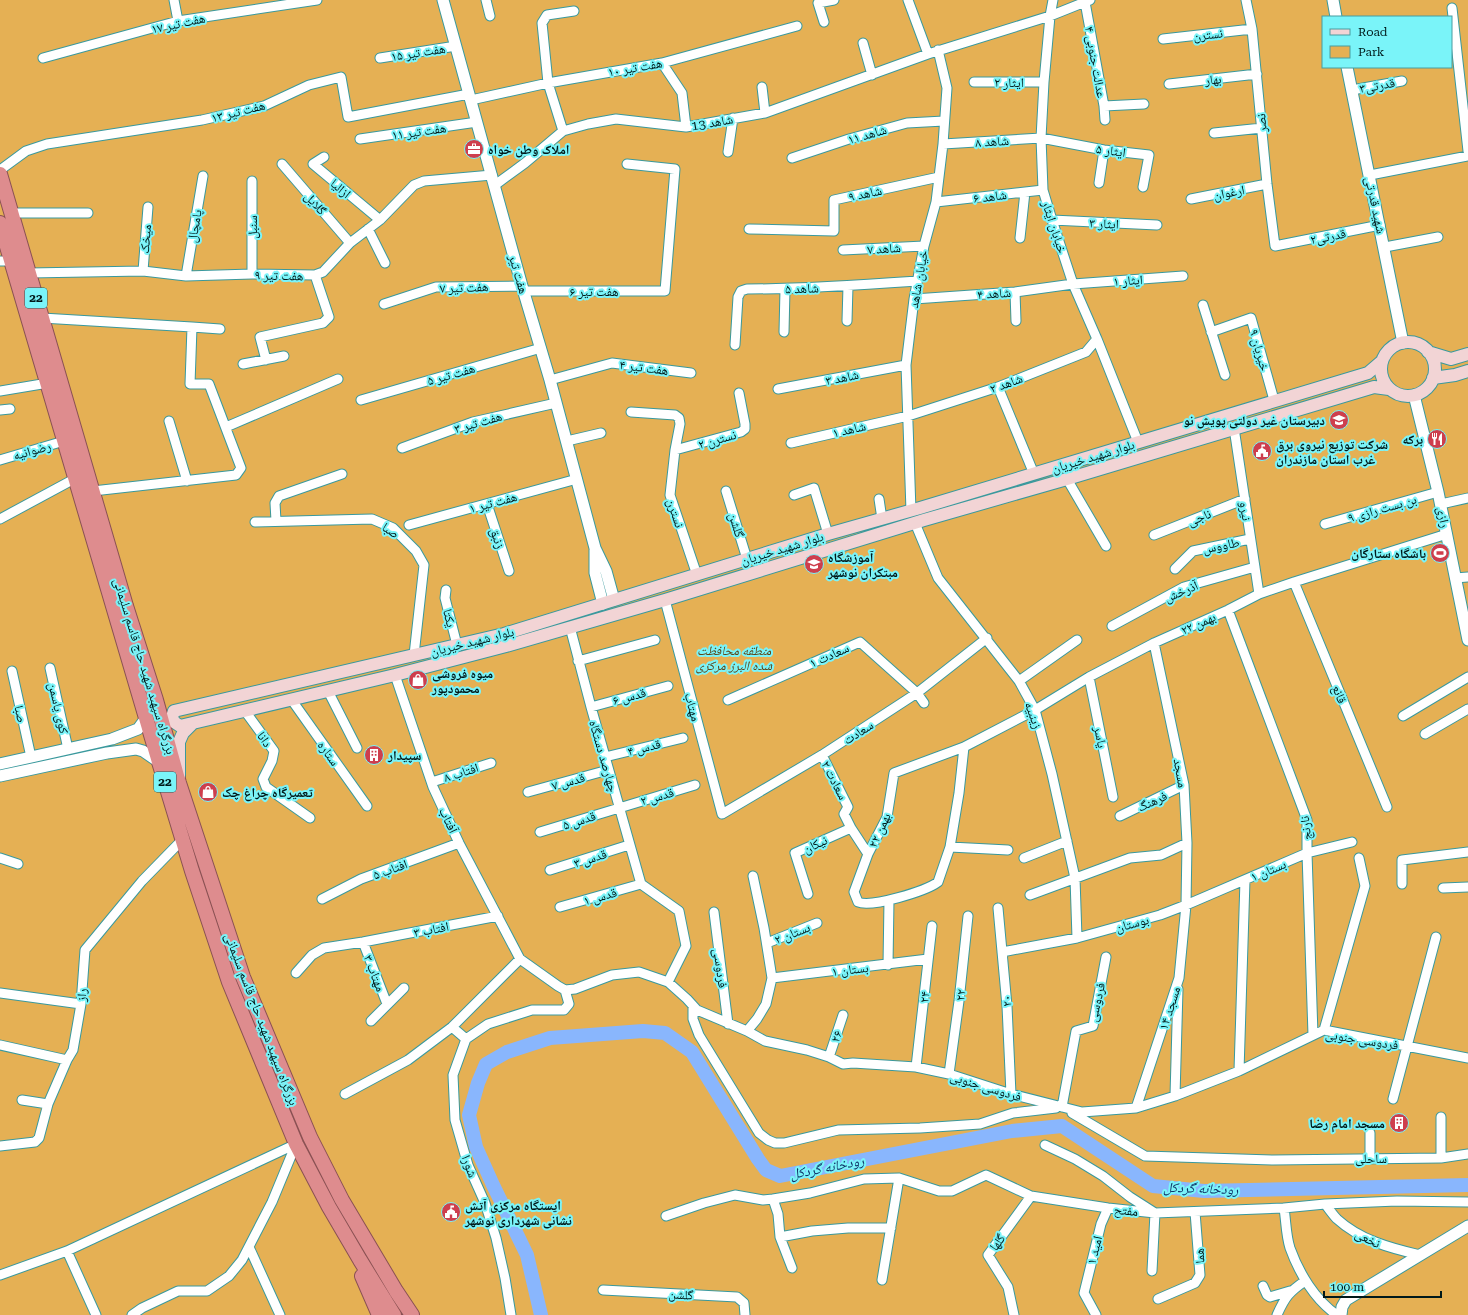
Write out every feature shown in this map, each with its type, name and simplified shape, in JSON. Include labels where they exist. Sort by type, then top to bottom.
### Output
[{"type":"highway","name":"بزرگراه سپهبد شهید حاج قاسم سلیمانی","points":[[0,174],[126,606],[156,700],[179,783],[243,977],[310,1137],[342,1200],[412,1315]]},
{"type":"highway","name":"بزرگراه سپهبد شهید حاج قاسم سلیمانی","points":[[0,222],[6,261],[48,384],[182,840],[229,982],[296,1144],[345,1235],[394,1315]]},
{"type":"highway","points":[[345,1235],[370,1299],[379,1315]]},
{"type":"highway","points":[[396,1291],[417,1315]]},
{"type":"main road","points":[[1428,352],[1434,364],[1433,378],[1429,386],[1422,392],[1414,396],[1396,394],[1384,383],[1381,368],[1382,361],[1392,347],[1403,343],[1417,344],[1428,352],[1451,359],[1468,354]]},
{"type":"main road","name":"بلوار شهید خیریان","points":[[1382,361],[1368,373],[1274,400],[1034,474],[828,534],[504,634],[174,711],[172,717],[174,722],[180,726],[395,675],[506,646],[570,626],[665,600],[915,523],[1374,387],[1389,389]]},
{"type":"main road","points":[[1433,378],[1468,372]]},
{"type":"main road","points":[[911,510],[915,523]]},
{"type":"main road","points":[[609,602],[613,615]]},
{"type":"main road","points":[[156,700],[164,707],[174,711]]},
{"type":"main road","points":[[179,783],[179,742],[183,733],[194,722]]},
{"type":"street","points":[[174,0],[178,21]]},
{"type":"street","name":"هفت تیر ۱۷","points":[[43,58],[178,21],[316,0]]},
{"type":"street","name":"هفت تیر","points":[[443,0],[567,441],[595,548],[595,573],[609,602]]},
{"type":"street","points":[[486,0],[490,16]]},
{"type":"street","points":[[824,22],[818,3],[834,0]]},
{"type":"street","points":[[908,0],[928,54]]},
{"type":"street","name":"خیابان ایثار","points":[[1053,0],[1050,16],[1044,82],[1041,138],[1043,190],[1073,284],[1097,339],[1138,442]]},
{"type":"street","name":"نصر","points":[[1246,0],[1252,30],[1267,184],[1275,246]]},
{"type":"street","points":[[1333,0],[1336,16]]},
{"type":"street","name":"شاهد 13","points":[[493,180],[525,163],[563,131],[588,124],[616,119],[686,127],[765,113],[938,50],[1050,16],[1087,1]]},
{"type":"street","name":"عدالت جنوبی ۴","points":[[1087,1],[1104,106],[1144,104]]},
{"type":"street","points":[[1452,8],[1468,151]]},
{"type":"street","points":[[563,131],[548,83],[542,23],[547,15],[574,11]]},
{"type":"street","name":"هفت تیر ۱۰","points":[[470,97],[662,63],[797,26]]},
{"type":"street","name":"نسترن","points":[[1163,39],[1252,30]]},
{"type":"street","points":[[863,43],[872,75]]},
{"type":"street","name":"هفت تیر ۱۵","points":[[380,58],[456,46]]},
{"type":"street","name":"خیابان شاهد","points":[[911,510],[906,365],[917,281],[924,246],[936,202],[943,144],[947,88],[938,50]]},
{"type":"street","points":[[662,63],[682,93],[686,127]]},
{"type":"street","name":"شهید قدرتی","points":[[1348,68],[1403,343]]},
{"type":"street","name":"بهار","points":[[1169,84],[1257,74]]},
{"type":"street","name":"هفت تیر ۱۳","points":[[0,170],[26,151],[47,144],[202,120],[264,106],[309,85],[341,77],[348,117],[470,97]]},
{"type":"street","name":"قدرتی۳","points":[[1352,90],[1402,81]]},
{"type":"street","name":"ایثار ۲","points":[[974,82],[1044,82]]},
{"type":"street","points":[[762,87],[765,113]]},
{"type":"street","points":[[1104,106],[1105,120]]},
{"type":"street","points":[[728,152],[733,118]]},
{"type":"street","name":"شاهد ۱۱","points":[[792,158],[849,139],[907,123],[944,121]]},
{"type":"street","name":"هفت تیر ۱۱","points":[[360,139],[478,122]]},
{"type":"street","points":[[1214,133],[1262,128]]},
{"type":"street","name":"شاهد ۸","points":[[943,144],[1041,138]]},
{"type":"street","name":"ایثار ۵","points":[[1041,138],[1104,150],[1149,155],[1144,187]]},
{"type":"street","points":[[1099,183],[1104,150]]},
{"type":"street","points":[[1370,175],[1468,156]]},
{"type":"street","name":"ازالیا","points":[[324,157],[313,164],[380,220]]},
{"type":"street","name":"گلایل","points":[[282,164],[350,243]]},
{"type":"street","name":"هفت تیر ۶","points":[[523,288],[665,291],[676,169],[627,164]]},
{"type":"street","name":"پامچال","points":[[186,276],[203,176]]},
{"type":"street","name":"شاهد ۹","points":[[749,229],[834,231],[834,200],[939,177]]},
{"type":"street","name":"هفت تیر ۹","points":[[29,273],[142,271],[186,276],[252,274],[315,275],[322,272],[350,243],[380,220],[414,185],[424,181],[493,180]]},
{"type":"street","name":"سنبل","points":[[252,181],[252,274]]},
{"type":"street","name":"ارغوان","points":[[1190,199],[1267,184]]},
{"type":"street","name":"شاهد ۶","points":[[936,202],[1043,190]]},
{"type":"street","points":[[1020,238],[1025,192]]},
{"type":"street","name":"میخک","points":[[142,271],[148,207]]},
{"type":"street","points":[[12,213],[88,213]]},
{"type":"street","name":"ایثار ۳","points":[[1052,220],[1156,225]]},
{"type":"street","name":"قدرتی۲","points":[[1275,246],[1380,225]]},
{"type":"street","points":[[368,229],[385,263]]},
{"type":"street","points":[[1385,247],[1438,237]]},
{"type":"street","name":"شاهد ۷","points":[[843,250],[924,246]]},
{"type":"street","points":[[266,360],[260,337],[323,323],[329,317],[315,275]]},
{"type":"street","name":"ایثار ۱","points":[[1073,284],[1183,276]]},
{"type":"street","name":"شاهد ۵","points":[[735,345],[738,297],[741,291],[747,289],[785,289],[917,281]]},
{"type":"street","name":"شاهد ۴","points":[[914,299],[1015,292],[1073,284]]},
{"type":"street","points":[[847,321],[848,286]]},
{"type":"street","name":"هفت تیر ۷","points":[[384,304],[436,287],[523,288]]},
{"type":"street","points":[[784,332],[785,289]]},
{"type":"street","points":[[1015,292],[1016,321]]},
{"type":"street","points":[[1203,305],[1225,376]]},
{"type":"street","points":[[42,318],[220,328]]},
{"type":"street","name":"خیریان ۹","points":[[1211,332],[1251,318],[1274,400]]},
{"type":"street","points":[[93,491],[236,475],[241,468],[209,384],[190,384],[192,326]]},
{"type":"street","name":"شاهد ۲","points":[[908,416],[998,386],[1086,352],[1097,339]]},
{"type":"street","name":"هفت تیر ۵","points":[[361,400],[541,348]]},
{"type":"street","points":[[243,364],[284,356]]},
{"type":"street","name":"هفت تیر ۴","points":[[550,380],[612,363],[691,373]]},
{"type":"street","name":"شاهد ۳","points":[[778,390],[906,365]]},
{"type":"street","points":[[226,427],[338,379]]},
{"type":"street","points":[[0,391],[48,384]]},
{"type":"street","points":[[998,386],[1034,474]]},
{"type":"street","name":"نسترن ۲","points":[[675,450],[741,432],[745,429],[739,393]]},
{"type":"street","name":"رازی","points":[[1414,396],[1441,504],[1455,578],[1467,628],[1468,640]]},
{"type":"street","name":"هفت تیر ۳","points":[[402,448],[473,422],[556,403]]},
{"type":"street","points":[[0,410],[10,409]]},
{"type":"street","name":"نسترن","points":[[631,412],[675,415],[679,418],[680,424],[675,450],[670,495],[697,575]]},
{"type":"street","name":"شاهد ۱","points":[[791,443],[908,416]]},
{"type":"street","points":[[169,421],[187,481]]},
{"type":"street","name":"نیرو","points":[[1234,428],[1259,594]]},
{"type":"street","points":[[567,441],[601,433]]},
{"type":"street","name":"رضوانیه","points":[[0,460],[64,441]]},
{"type":"street","points":[[276,521],[275,503],[279,496],[342,474]]},
{"type":"street","points":[[0,519],[76,478]]},
{"type":"street","name":"هفت تیر ۱","points":[[409,525],[577,479]]},
{"type":"street","points":[[1067,479],[1106,546]]},
{"type":"street","points":[[794,495],[814,488],[828,534]]},
{"type":"street","name":"گلشن","points":[[726,491],[747,559]]},
{"type":"street","name":"بن بست رازی ۹","points":[[1325,524],[1438,492]]},
{"type":"street","points":[[1441,504],[1468,498]]},
{"type":"street","points":[[879,499],[882,519]]},
{"type":"street","name":"ناجی","points":[[1154,535],[1244,499]]},
{"type":"street","name":"زنبق","points":[[487,504],[508,571]]},
{"type":"street","name":"صبا","points":[[255,522],[372,519],[393,528],[416,551],[424,564],[414,655]]},
{"type":"street","name":"زینبیه","points":[[915,523],[938,578],[987,638],[1019,682],[1035,710],[1052,774],[1075,878],[1077,938]]},
{"type":"street","name":"۲۲ بهمن","points":[[964,747],[959,793],[950,847],[941,878],[938,882],[926,889],[889,900],[867,904],[861,904],[858,902],[854,892],[868,854],[887,817],[894,772],[964,747],[1035,710],[1089,676],[1154,643],[1228,610],[1259,594],[1447,534]]},
{"type":"street","name":"طاووس","points":[[1174,569],[1193,551],[1250,539]]},
{"type":"street","name":"آذرخش","points":[[1112,626],[1184,586],[1255,567]]},
{"type":"street","points":[[1455,578],[1468,577]]},
{"type":"street","name":"قانع","points":[[1294,582],[1387,807]]},
{"type":"street","name":"یکتا","points":[[446,590],[445,598],[457,645]]},
{"type":"street","name":"مهتاب","points":[[665,600],[722,814]]},
{"type":"street","name":"نارنج","points":[[1228,610],[1307,820],[1312,1035]]},
{"type":"street","name":"چهارصد دستگاه","points":[[570,626],[578,661],[641,884]]},
{"type":"street","name":"سعادت","points":[[722,814],[822,755],[917,693],[987,638]]},
{"type":"street","points":[[578,661],[655,640]]},
{"type":"street","points":[[1019,682],[1077,640]]},
{"type":"street","name":"سعادت ۱","points":[[728,700],[860,642],[917,693]]},
{"type":"street","name":"مسجد","points":[[1154,643],[1184,785],[1187,843],[1186,905]]},
{"type":"street","name":"کوی یاسمن","points":[[50,668],[68,749]]},
{"type":"street","name":"صبا","points":[[12,671],[31,757]]},
{"type":"street","name":"آفتاب","points":[[395,675],[432,782],[459,843],[520,959]]},
{"type":"street","name":"یاسر","points":[[1089,676],[1113,797]]},
{"type":"street","points":[[1403,716],[1468,677]]},
{"type":"street","name":"قدس ۶","points":[[591,707],[668,686]]},
{"type":"street","points":[[328,691],[357,748]]},
{"type":"street","points":[[917,693],[924,704]]},
{"type":"street","name":"ستاره","points":[[291,700],[367,806]]},
{"type":"street","points":[[1425,734],[1468,710]]},
{"type":"street","name":"دانا","points":[[245,711],[274,751],[272,761],[263,779],[266,787],[310,818]]},
{"type":"street","points":[[0,764],[105,741],[138,729],[146,718]]},
{"type":"street","name":"قدس ۴","points":[[605,757],[683,738]]},
{"type":"street","points":[[105,741],[108,753]]},
{"type":"street","points":[[0,776],[108,753],[136,749],[144,750],[159,762]]},
{"type":"street","name":"سعادت ۲","points":[[822,755],[848,807],[844,814],[851,828]]},
{"type":"street","name":"افتاب ۸","points":[[432,782],[491,762]]},
{"type":"street","name":"قدس ۷","points":[[528,792],[608,770]]},
{"type":"street","name":"قدس ۲","points":[[619,807],[695,785]]},
{"type":"street","name":"فرهنگ","points":[[1120,816],[1184,785]]},
{"type":"street","name":"قدس ۵","points":[[540,832],[619,807]]},
{"type":"street","points":[[851,828],[868,854]]},
{"type":"street","name":"نیکان","points":[[808,894],[795,853],[851,828]]},
{"type":"street","name":"راز","points":[[0,1146],[35,1142],[39,1138],[48,1104],[67,1060],[73,1050],[81,1004],[85,950],[142,881],[182,840]]},
{"type":"street","points":[[1024,858],[1067,841]]},
{"type":"street","name":"بستان ۱","points":[[1186,905],[1307,853],[1352,842]]},
{"type":"street","name":"افتاب ۵","points":[[322,899],[361,879],[459,843]]},
{"type":"street","points":[[1030,896],[1130,858],[1161,855],[1187,843]]},
{"type":"street","name":"قدس ۳","points":[[550,870],[629,845]]},
{"type":"street","points":[[950,847],[1008,850]]},
{"type":"street","points":[[1402,884],[1402,860],[1468,852]]},
{"type":"street","points":[[0,858],[18,864]]},
{"type":"street","points":[[1324,1030],[1365,886],[1359,858]]},
{"type":"street","points":[[747,1032],[766,1004],[772,978],[767,943],[753,876]]},
{"type":"street","points":[[1239,1071],[1245,880]]},
{"type":"street","points":[[641,884],[680,912],[686,946],[668,982]]},
{"type":"street","name":"قدس ۱","points":[[560,907],[641,884]]},
{"type":"street","points":[[1443,888],[1468,887]]},
{"type":"street","points":[[888,965],[889,900]]},
{"type":"street","name":"بوستان","points":[[1002,952],[1077,938],[1160,915],[1186,905]]},
{"type":"street","name":"مسجد ۱۴","points":[[1136,1108],[1179,978],[1186,905]]},
{"type":"street","name":"۲۰","points":[[998,908],[1007,1006],[1011,1094]]},
{"type":"street","name":"فردوسی","points":[[714,912],[728,1024]]},
{"type":"street","name":"افتاب ۳","points":[[296,973],[312,955],[324,948],[498,916]]},
{"type":"street","name":"۲۲","points":[[949,1074],[959,1002],[968,916]]},
{"type":"street","name":"بستان ۲","points":[[767,943],[817,923]]},
{"type":"street","name":"۲۴","points":[[916,1067],[932,926]]},
{"type":"street","points":[[1393,1099],[1436,937]]},
{"type":"street","name":"مهتاب ۳","points":[[363,942],[387,1004]]},
{"type":"street","name":"فردوسی","points":[[1062,1107],[1076,1031],[1093,1026],[1106,957]]},
{"type":"street","points":[[345,1094],[408,1060],[452,1028],[520,959],[565,990],[569,1004],[564,1010],[532,1010],[488,1024],[466,1039],[452,1028]]},
{"type":"street","name":"بستان ۱","points":[[772,978],[928,959]]},
{"type":"street","name":"فردوسی جنوبی","points":[[565,990],[575,989],[612,975],[639,972],[668,982],[697,1010],[764,1041],[807,1050],[829,1057],[843,1064],[853,1063],[916,1067],[949,1074],[1011,1094],[1082,1112],[1136,1108],[1175,1096],[1239,1071],[1324,1030],[1468,1058]]},
{"type":"street","points":[[1175,1096],[1179,978]]},
{"type":"street","points":[[371,1021],[404,988]]},
{"type":"street","points":[[0,993],[81,1004]]},
{"type":"street","points":[[693,1006],[693,1019],[699,1035],[759,1133],[774,1143],[784,1143],[838,1130],[920,1128],[980,1124],[1013,1113],[1062,1107]]},
{"type":"street","name":"۲۶","points":[[829,1057],[843,1015]]},
{"type":"street","name":"شورا","points":[[466,1039],[453,1075],[455,1120],[468,1165],[485,1203],[496,1238],[511,1315]]},
{"type":"street","points":[[0,1045],[67,1060]]},
{"type":"street","points":[[22,1100],[48,1104]]},
{"type":"street","name":"ساحلی","points":[[1062,1107],[1145,1156],[1273,1160],[1441,1158],[1468,1154]]},
{"type":"street","points":[[1441,1117],[1441,1158]]},
{"type":"street","points":[[1370,1133],[1370,1158]]},
{"type":"street","points":[[132,1315],[142,1308],[178,1291],[206,1290],[229,1276],[242,1260],[249,1248],[272,1202],[296,1144]]},
{"type":"street","points":[[0,1275],[67,1251],[296,1144]]},
{"type":"street","points":[[1044,1145],[1075,1159],[1103,1176],[1130,1197],[1155,1213],[1152,1271]]},
{"type":"street","name":"مفتح","points":[[899,1178],[939,1191],[952,1191],[986,1175],[1031,1196],[1108,1208],[1155,1213],[1284,1208],[1325,1204],[1397,1201],[1468,1202]]},
{"type":"street","points":[[666,1216],[704,1203],[734,1195],[763,1200],[773,1199],[810,1193],[864,1179],[899,1178],[882,1280]]},
{"type":"street","name":"گلها","points":[[1014,1315],[1008,1287],[988,1255],[1031,1196]]},
{"type":"street","points":[[773,1199],[778,1214],[780,1237],[792,1268]]},
{"type":"street","name":"نخعی","points":[[1325,1204],[1336,1218],[1368,1239],[1389,1248],[1420,1256]]},
{"type":"street","name":"امید ۱","points":[[1096,1315],[1084,1293],[1101,1224],[1108,1208]]},
{"type":"street","points":[[1284,1208],[1289,1247],[1305,1280],[1328,1309],[1337,1315]]},
{"type":"street","name":"هما","points":[[1158,1299],[1195,1283],[1200,1275],[1194,1212]]},
{"type":"street","points":[[1341,1315],[1342,1307],[1346,1300],[1468,1226]]},
{"type":"street","points":[[780,1237],[812,1231],[841,1228],[891,1228]]},
{"type":"street","points":[[249,1248],[280,1315]]},
{"type":"street","points":[[67,1251],[96,1315]]},
{"type":"street","points":[[1277,1315],[1283,1301],[1290,1291],[1305,1280]]},
{"type":"street","points":[[1262,1286],[1267,1295],[1270,1297],[1290,1291]]},
{"type":"street","name":"گلشن","points":[[603,1290],[737,1297],[744,1303],[744,1315]]},
{"type":"green space","name":"منطقه محافظت شده البرز مرکزی","points":[[0,0],[1468,0],[1468,1315],[0,1315]]},
{"type":"waterway","name":"رودخانه گردکل","points":[[541,1315],[527,1255],[476,1147],[469,1115],[478,1083],[486,1064],[507,1052],[550,1038],[643,1031],[665,1033],[692,1052],[758,1159],[766,1170],[780,1176],[1012,1131],[1062,1126],[1153,1186],[1204,1191],[1468,1185]]},
{"type":"place","name":"املاک وطن خواه","points":[[474,149]]},
{"type":"place","name":"دبیرستان غیر دولتی پویش نو","points":[[1339,420]]},
{"type":"place","name":"برکه","points":[[1437,439]]},
{"type":"place","name":"شرکت توزیع نیروی برق غرب استان مازندران","points":[[1262,451]]},
{"type":"place","name":"باشگاه ستارگان","points":[[1440,553]]},
{"type":"place","name":"آموزشگاه مبتکران نوشهر","points":[[814,564]]},
{"type":"place","name":"میوه فروشی محمودپور","points":[[418,680]]},
{"type":"place","name":"سپیدار","points":[[374,755]]},
{"type":"place","name":"تعمیرگاه چراغ چک","points":[[208,792]]},
{"type":"place","name":"مسجد امام رضا","points":[[1399,1123]]},
{"type":"place","name":"ایستگاه مرکزی آتش نشانی شهرداری نوشهر","points":[[451,1212]]}]
